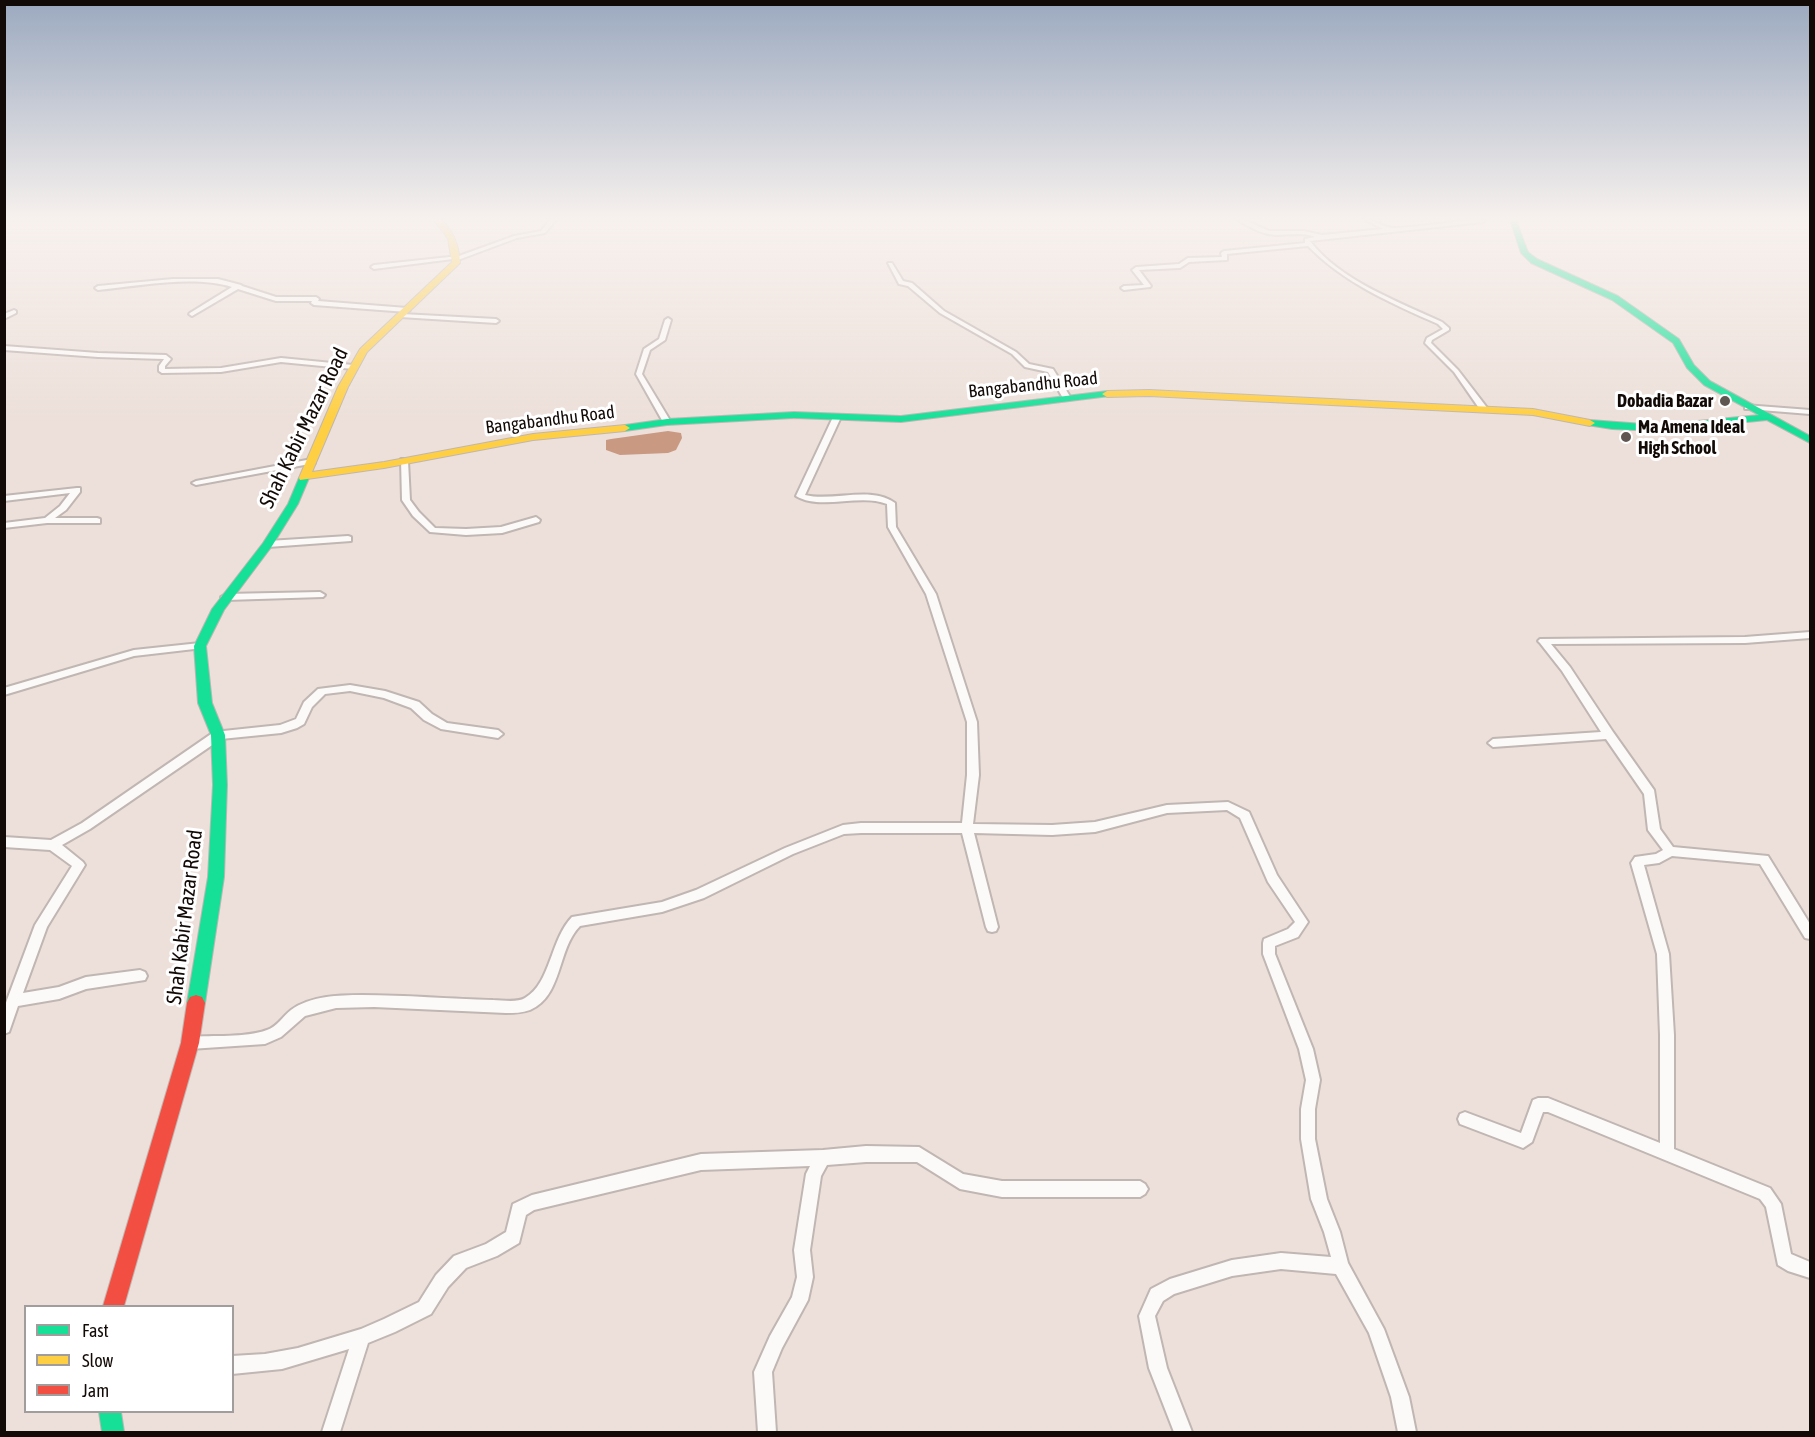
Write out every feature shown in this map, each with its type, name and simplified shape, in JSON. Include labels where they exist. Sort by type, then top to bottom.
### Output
[{"type":"street","points":[[98,288],[108,287]]},
{"type":"street","points":[[192,315],[236,287]]},
{"type":"street","points":[[241,287],[280,300],[316,299],[314,303],[496,321]]},
{"type":"street","name":"Shah Kabir Mazar Road","points":[[113,1305],[190,1043],[216,877],[220,785],[218,735],[205,703],[200,646],[226,597],[268,544],[293,504],[353,367],[363,351],[431,287]]},
{"type":"street","points":[[913,287],[942,312],[1014,353],[1027,366],[1051,370],[1067,398]]},
{"type":"street","points":[[1124,288],[1135,287]]},
{"type":"street","points":[[1368,287],[1447,329],[1429,339],[1428,343],[1456,371],[1484,409]]},
{"type":"street","points":[[1594,287],[1650,321],[1676,341],[1690,366],[1707,383],[1810,440]]},
{"type":"street","points":[[4,317],[14,312]]},
{"type":"street","points":[[667,422],[639,374],[647,349],[662,340],[668,320]]},
{"type":"street","points":[[4,348],[98,355],[168,357],[162,366],[162,371],[221,370],[281,360],[353,367]]},
{"type":"street","name":"Bangabandhu Road","points":[[305,476],[404,461],[533,437],[602,432],[667,422],[751,416],[901,419],[1067,398],[1149,393],[1533,412],[1615,428],[1689,426],[1769,417]]},
{"type":"street","points":[[1748,407],[1810,412]]},
{"type":"street","points":[[837,417],[800,496],[887,500],[891,503],[892,527],[931,594],[972,722],[973,775],[967,828],[992,927]]},
{"type":"street","points":[[196,483],[312,461]]},
{"type":"street","points":[[404,461],[406,500],[416,514],[433,530],[466,532],[502,530],[536,520]]},
{"type":"street","points":[[4,499],[76,489],[63,508],[47,520]]},
{"type":"street","points":[[4,526],[47,520],[97,521]]},
{"type":"street","points":[[268,544],[348,539]]},
{"type":"street","points":[[226,597],[320,595]]},
{"type":"street","points":[[1670,851],[1654,830],[1650,793],[1566,669],[1543,640],[1745,640],[1810,635]]},
{"type":"street","points":[[4,692],[134,653],[200,646]]},
{"type":"street","points":[[4,842],[53,845],[86,826],[218,735],[281,729],[293,725],[300,721],[315,696],[322,692],[350,688],[385,695],[415,705],[428,717],[445,726],[498,734]]},
{"type":"street","points":[[1493,743],[1609,735]]},
{"type":"street","points":[[190,1043],[271,1036],[297,1013],[315,1005],[344,1002],[403,1002],[524,1007],[543,993],[556,965],[568,927],[576,921],[662,907],[700,894],[789,851],[843,830],[861,828],[1052,830],[1095,827],[1167,809],[1228,806],[1245,815],[1272,878],[1302,922],[1293,933],[1269,943],[1269,954],[1306,1049],[1313,1080],[1308,1109],[1308,1139],[1319,1198],[1332,1232],[1341,1266],[1376,1329],[1400,1397],[1407,1432]]},
{"type":"street","points":[[4,1028],[41,925],[79,865],[53,845]]},
{"type":"street","points":[[1667,1153],[1667,1035],[1663,954],[1636,863],[1639,860],[1652,860],[1664,856],[1670,851],[1764,859],[1810,934]]},
{"type":"street","points":[[15,1001],[59,993],[86,983],[140,976]]},
{"type":"street","points":[[1465,1119],[1522,1141],[1527,1137],[1538,1105],[1548,1106],[1765,1193],[1773,1204],[1785,1259],[1794,1265],[1810,1270]]},
{"type":"street","points":[[234,1365],[249,1366],[291,1359],[361,1337],[425,1308],[442,1281],[460,1262],[491,1251],[513,1237],[519,1210],[531,1203],[700,1162],[824,1158],[866,1154],[920,1155],[960,1181],[1002,1189],[1140,1188]]},
{"type":"street","points":[[767,1432],[763,1372],[776,1342],[801,1300],[805,1277],[802,1250],[814,1174],[824,1158]]},
{"type":"street","points":[[1183,1432],[1158,1368],[1148,1317],[1157,1295],[1170,1287],[1232,1268],[1281,1261],[1341,1266]]},
{"type":"street","points":[[331,1432],[361,1337]]},
{"type":"street","points":[[110,1413],[113,1432]]},
{"type":"shaded area","points":[[668,431],[681,433],[682,438],[676,450],[668,453],[620,455],[606,450],[606,440]]},
{"type":"traffic: fast","points":[[1591,287],[1615,298],[1676,341],[1690,366],[1707,383],[1810,440]]},
{"type":"traffic: fast","points":[[625,428],[667,422],[794,415],[901,419],[1107,394]]},
{"type":"traffic: fast","points":[[1590,423],[1657,428],[1769,417]]},
{"type":"traffic: fast","points":[[196,1003],[216,877],[220,785],[218,735],[205,703],[200,646],[218,609],[268,544],[293,504],[304,478]]},
{"type":"traffic: fast","points":[[110,1413],[113,1432]]},
{"type":"traffic: slow","points":[[304,478],[343,387],[363,351],[431,287]]},
{"type":"traffic: slow","points":[[1107,394],[1149,393],[1533,412],[1590,423]]},
{"type":"traffic: slow","points":[[305,476],[384,465],[533,437],[625,428]]},
{"type":"traffic: jam","points":[[113,1305],[190,1043],[196,1003]]},
{"type":"place","name":"Dobadia Bazar","points":[[1725,401]]},
{"type":"place","name":"Ma Amena Ideal High School","points":[[1626,437]]}]
